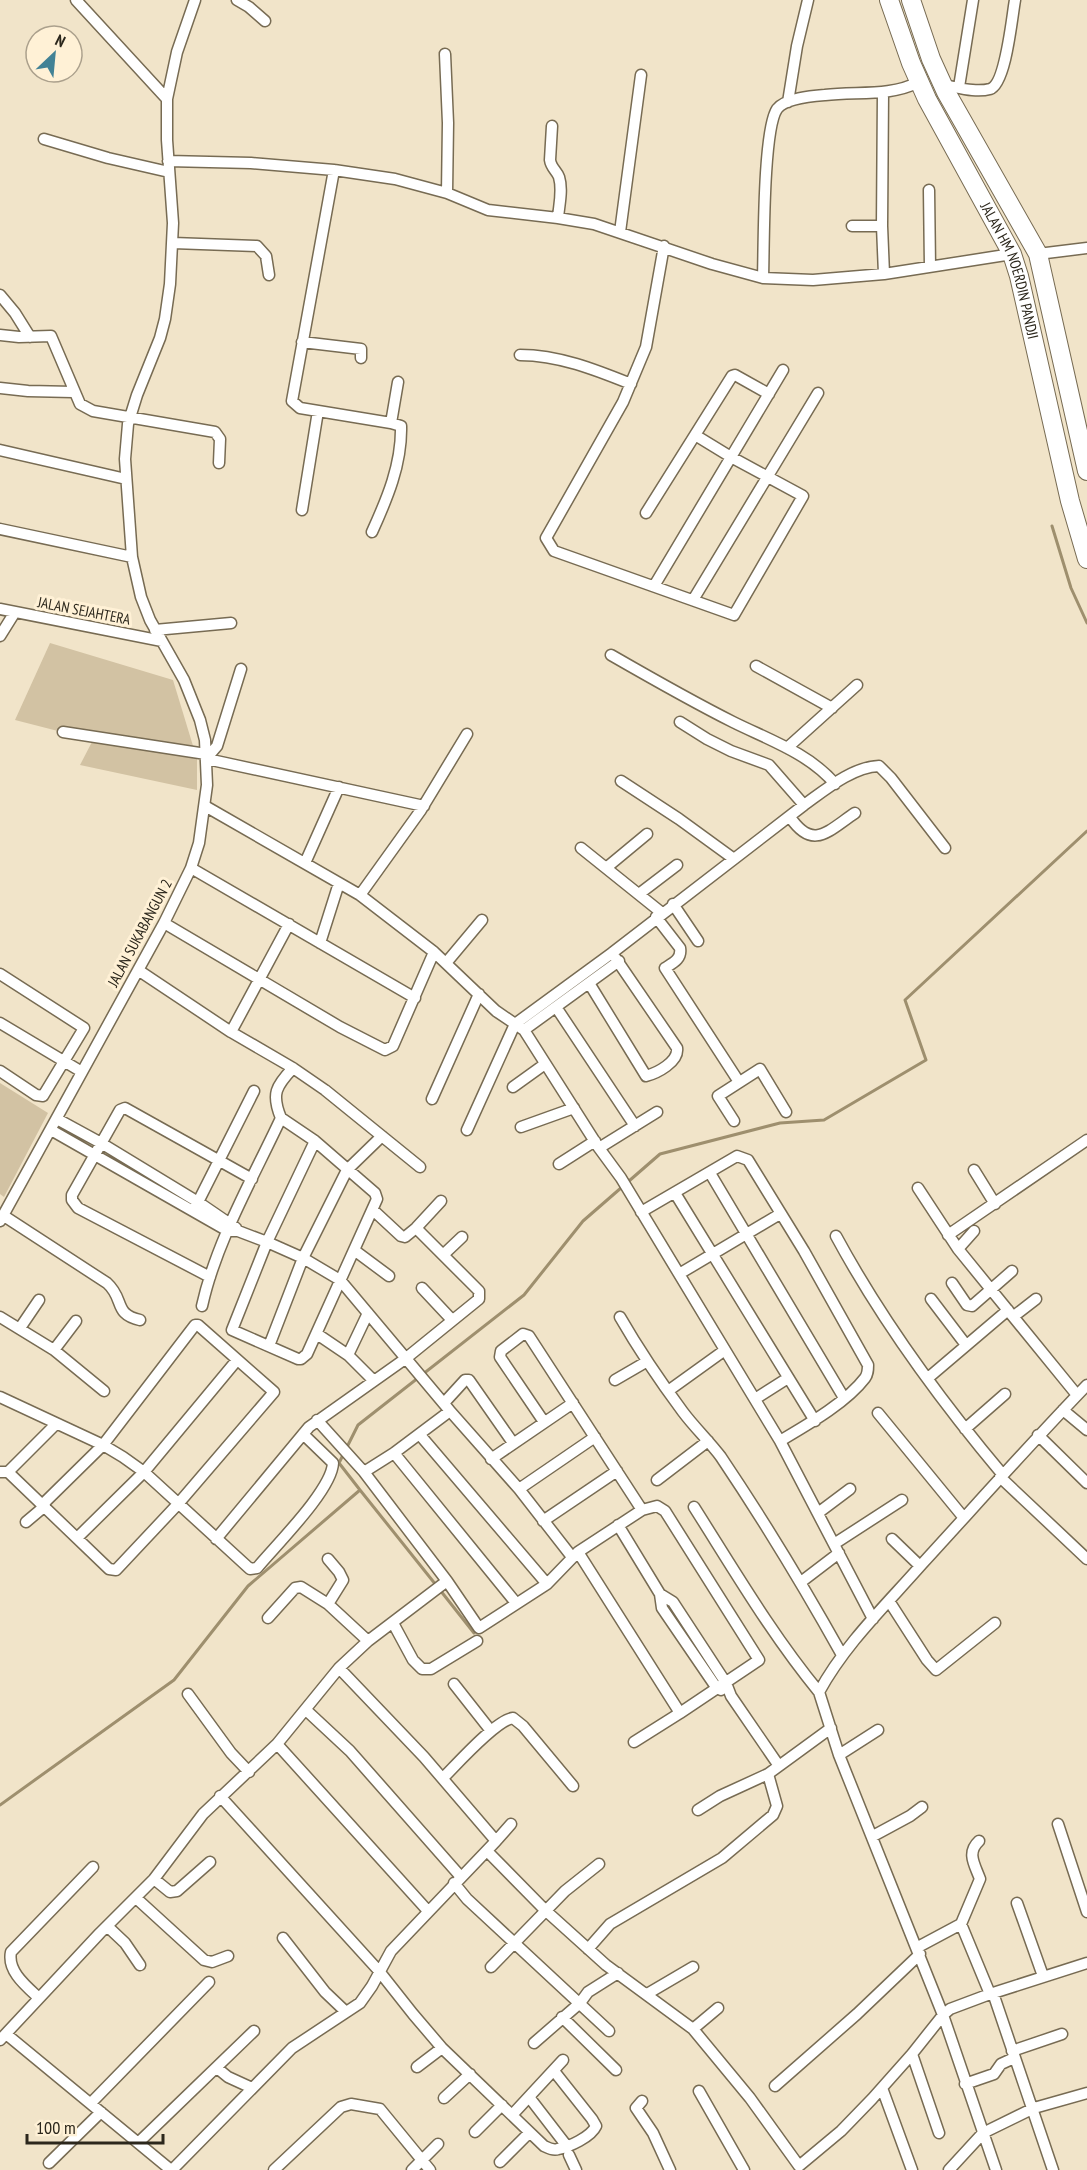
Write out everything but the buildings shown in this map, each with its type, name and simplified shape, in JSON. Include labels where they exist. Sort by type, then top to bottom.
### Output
[{"type":"main road","name":"JALAN HM NOERDIN PANDJI","points":[[889,0],[910,63],[927,99],[1012,254],[1070,501],[1087,559]]},
{"type":"main road","name":"JALAN HM NOERDIN PANDJI","points":[[910,0],[951,86],[1038,254],[1087,471]]},
{"type":"street","points":[[76,0],[167,99]]},
{"type":"street","name":"JALAN SUKABANGUN 2","points":[[2,1218],[164,923],[191,868],[199,843],[205,806],[205,740],[184,680],[155,630],[141,597],[132,557],[125,442],[137,395],[160,338],[169,292],[173,223],[167,99],[177,52],[195,0]]},
{"type":"street","points":[[237,0],[265,21]]},
{"type":"street","points":[[788,102],[796,46],[808,0]]},
{"type":"street","points":[[973,0],[951,86],[976,90],[992,88],[996,85],[1002,72],[1015,0]]},
{"type":"street","points":[[445,54],[448,123],[447,193]]},
{"type":"street","points":[[620,232],[641,75]]},
{"type":"street","points":[[763,278],[768,141],[776,110],[788,102],[824,94],[903,90],[919,82]]},
{"type":"street","points":[[884,92],[882,226],[884,274]]},
{"type":"street","points":[[552,126],[550,160],[551,166],[559,177],[561,191],[558,218]]},
{"type":"street","points":[[44,139],[108,158],[169,167],[251,163],[334,170],[395,179],[447,193],[488,210],[594,224],[712,264],[763,278],[813,280],[884,274],[1012,254]]},
{"type":"street","points":[[334,170],[292,401],[300,408],[402,426],[399,458],[390,493],[372,532]]},
{"type":"street","points":[[930,190],[930,267]]},
{"type":"street","points":[[852,226],[882,226]]},
{"type":"street","points":[[173,243],[257,246],[266,255],[269,275]]},
{"type":"street","points":[[664,246],[646,347],[631,384],[546,538],[554,551],[732,615],[735,614],[803,496],[695,435]]},
{"type":"street","points":[[1038,254],[1087,248]]},
{"type":"street","points":[[0,295],[30,337]]},
{"type":"street","points":[[0,335],[51,336],[80,404],[88,410],[215,432],[219,439],[219,463]]},
{"type":"street","points":[[302,342],[361,349],[361,358]]},
{"type":"street","points":[[520,355],[552,358],[578,364],[631,384]]},
{"type":"street","points":[[654,586],[783,370]]},
{"type":"street","points":[[646,513],[732,376],[735,375],[769,393]]},
{"type":"street","points":[[391,423],[398,382]]},
{"type":"street","points":[[0,388],[73,392]]},
{"type":"street","points":[[693,600],[818,393]]},
{"type":"street","points":[[302,510],[318,411]]},
{"type":"street","points":[[0,450],[126,479]]},
{"type":"street","points":[[0,529],[132,557]]},
{"type":"street","name":"JALAN SEJAHTERA","points":[[0,609],[162,640]]},
{"type":"street","points":[[0,636],[15,612]]},
{"type":"street","points":[[155,630],[231,623]]},
{"type":"street","points":[[611,655],[723,717],[787,747],[822,770],[835,784]]},
{"type":"street","points":[[756,666],[832,708]]},
{"type":"street","points":[[206,756],[216,749],[241,669]]},
{"type":"street","points":[[787,747],[857,685]]},
{"type":"street","points":[[680,722],[707,739],[769,765],[804,805]]},
{"type":"street","points":[[63,732],[206,756],[423,806]]},
{"type":"street","points":[[360,895],[423,806],[467,734]]},
{"type":"street","points":[[519,1027],[556,1007],[589,983],[673,904],[804,805],[835,784],[859,772],[879,766],[891,778],[945,848]]},
{"type":"street","points":[[621,781],[734,859]]},
{"type":"street","points":[[305,863],[339,787]]},
{"type":"street","points":[[205,806],[360,895],[434,952],[496,1011],[519,1027],[621,1178],[755,1399],[780,1441],[873,1618]]},
{"type":"street","points":[[790,817],[802,832],[813,836],[825,833],[855,813]]},
{"type":"street","points":[[606,868],[647,834]]},
{"type":"street","points":[[581,848],[639,894],[659,915],[680,948],[681,954],[664,968],[739,1082]]},
{"type":"street","points":[[639,894],[677,865]]},
{"type":"street","points":[[191,868],[415,998]]},
{"type":"street","points":[[320,943],[339,883]]},
{"type":"street","points":[[673,904],[698,940]]},
{"type":"street","points":[[446,963],[482,920]]},
{"type":"street","points":[[164,923],[340,1027],[385,1050],[393,1047],[434,952]]},
{"type":"street","points":[[231,1032],[289,924]]},
{"type":"street","points":[[589,983],[646,1076],[669,1064],[676,1057],[677,1048],[615,957]]},
{"type":"street","points":[[467,1130],[519,1027],[615,957]]},
{"type":"street","points":[[138,970],[231,1032],[325,1089],[420,1167]]},
{"type":"street","points":[[0,974],[100,1037]]},
{"type":"street","points":[[432,1098],[479,994]]},
{"type":"street","points":[[556,1007],[635,1126]]},
{"type":"street","points":[[0,1023],[82,1072]]},
{"type":"street","points":[[0,1071],[36,1095],[43,1096],[84,1028]]},
{"type":"street","points":[[513,1087],[546,1064]]},
{"type":"street","points":[[293,1068],[276,1089],[276,1106],[281,1118],[315,1141],[375,1193],[377,1199],[317,1334],[307,1353],[301,1359],[232,1330],[267,1242],[315,1141]]},
{"type":"street","points":[[734,1121],[718,1096],[760,1069],[786,1112]]},
{"type":"street","points":[[196,1206],[254,1091]]},
{"type":"street","points":[[210,1277],[78,1208],[74,1204],[72,1195],[120,1110],[124,1108],[252,1179]]},
{"type":"street","points":[[522,1127],[574,1108]]},
{"type":"street","points":[[559,1164],[635,1126],[657,1112]]},
{"type":"street","points":[[202,1306],[210,1277],[281,1118]]},
{"type":"street","points":[[57,1119],[101,1143],[233,1229],[303,1258],[340,1280],[407,1361],[519,1489],[543,1521],[575,1554],[680,1713]]},
{"type":"street","points":[[51,1130],[196,1206]]},
{"type":"street","points":[[269,1346],[303,1258],[347,1170],[382,1136]]},
{"type":"street","points":[[948,1235],[1087,1140]]},
{"type":"street","points":[[640,1212],[737,1156],[745,1158],[804,1251],[868,1365],[865,1378],[844,1398],[815,1420],[780,1441]]},
{"type":"street","points":[[975,1170],[994,1204]]},
{"type":"street","points":[[710,1173],[844,1398]]},
{"type":"street","points":[[918,1188],[948,1235],[991,1292],[1011,1313],[1077,1395]]},
{"type":"street","points":[[675,1193],[815,1420]]},
{"type":"street","points":[[373,1210],[401,1236],[408,1236],[441,1201]]},
{"type":"street","points":[[679,1274],[780,1214]]},
{"type":"street","points":[[2,1218],[107,1283],[117,1291],[123,1312],[140,1320]]},
{"type":"street","points":[[216,1539],[303,1434],[374,1381],[407,1361],[479,1299],[480,1293],[416,1228]]},
{"type":"street","points":[[958,1249],[974,1231]]},
{"type":"street","points":[[836,1236],[896,1335],[965,1429],[1002,1476],[1087,1559]]},
{"type":"street","points":[[443,1255],[462,1237]]},
{"type":"street","points":[[354,1251],[388,1276]]},
{"type":"street","points":[[952,1283],[967,1305],[975,1306],[1012,1271]]},
{"type":"street","points":[[422,1288],[452,1320]]},
{"type":"street","points":[[931,1299],[966,1345]]},
{"type":"street","points":[[928,1378],[966,1345],[1011,1313],[1036,1299]]},
{"type":"street","points":[[20,1328],[39,1300]]},
{"type":"street","points":[[348,1355],[368,1313]]},
{"type":"street","points":[[0,1317],[54,1350],[104,1391]]},
{"type":"street","points":[[620,1317],[646,1362],[693,1425],[708,1441],[756,1510],[801,1582],[842,1655]]},
{"type":"street","points":[[54,1350],[76,1320]]},
{"type":"street","points":[[26,1522],[44,1505],[103,1445],[195,1325],[198,1325],[273,1392],[178,1504],[116,1570],[109,1569],[44,1505],[4,1472],[56,1424]]},
{"type":"street","points":[[317,1334],[348,1355],[374,1381]]},
{"type":"street","points":[[544,1422],[500,1357],[501,1351],[523,1334],[529,1336],[642,1510]]},
{"type":"street","points":[[668,1391],[725,1350]]},
{"type":"street","points":[[77,1538],[144,1472],[237,1360]]},
{"type":"street","points":[[615,1380],[646,1362]]},
{"type":"street","points":[[755,1399],[788,1378]]},
{"type":"street","points":[[364,1472],[420,1435],[465,1380],[469,1380],[513,1443]]},
{"type":"street","points":[[819,1692],[842,1655],[873,1618],[1038,1435],[1087,1385]]},
{"type":"street","points":[[965,1429],[1005,1394]]},
{"type":"street","points":[[0,1397],[103,1445],[144,1472],[245,1568],[250,1569],[257,1568],[318,1497],[332,1471],[333,1463],[303,1434]]},
{"type":"street","points":[[491,1459],[573,1403]]},
{"type":"street","points":[[1063,1410],[1087,1430]]},
{"type":"street","points":[[878,1413],[964,1518]]},
{"type":"street","points":[[319,1422],[364,1472],[441,1586],[479,1628],[547,1584],[575,1554],[618,1525],[642,1510],[657,1506],[665,1511],[759,1660],[634,1742]]},
{"type":"street","points":[[420,1435],[547,1584]]},
{"type":"street","points":[[1038,1435],[1087,1483]]},
{"type":"street","points":[[519,1489],[595,1437]]},
{"type":"street","points":[[657,1480],[708,1441]]},
{"type":"street","points":[[394,1453],[516,1603]]},
{"type":"street","points":[[543,1521],[617,1471]]},
{"type":"street","points":[[818,1512],[850,1490]]},
{"type":"street","points":[[801,1582],[837,1549],[902,1500]]},
{"type":"street","points":[[694,1507],[756,1605],[794,1661],[819,1692],[840,1755],[919,1950],[996,2170]]},
{"type":"street","points":[[618,1525],[660,1594],[662,1608],[684,1642],[731,1696],[779,1766]]},
{"type":"street","points":[[891,1539],[920,1566]]},
{"type":"street","points":[[328,1559],[343,1580],[328,1604]]},
{"type":"street","points":[[268,1617],[298,1586],[305,1588],[328,1604],[368,1641]]},
{"type":"street","points":[[441,1586],[368,1641],[339,1668],[278,1744],[220,1796],[191,1827],[165,1867],[3,2037],[91,2103],[171,2170],[292,2048],[360,2003],[367,1995],[391,1951],[511,1824]]},
{"type":"street","points":[[660,1594],[673,1602],[721,1685]]},
{"type":"street","points":[[889,1601],[927,1660],[936,1670],[995,1623]]},
{"type":"street","points":[[393,1623],[413,1660],[422,1669],[431,1669],[477,1641]]},
{"type":"street","points":[[684,1642],[694,1636]]},
{"type":"street","points":[[339,1668],[443,1778],[496,1841]]},
{"type":"street","points":[[454,1684],[491,1731]]},
{"type":"street","points":[[188,1695],[231,1753],[249,1772]]},
{"type":"street","points":[[306,1710],[350,1751],[458,1880],[467,1899],[609,2031]]},
{"type":"street","points":[[443,1778],[491,1731],[505,1720],[513,1718],[573,1786]]},
{"type":"street","points":[[698,1810],[720,1796],[768,1774],[831,1728]]},
{"type":"street","points":[[840,1755],[878,1730]]},
{"type":"street","points":[[278,1744],[428,1911]]},
{"type":"street","points":[[588,1949],[610,1924],[723,1858],[773,1815],[777,1806],[768,1774]]},
{"type":"street","points":[[220,1796],[379,1971],[442,2048],[548,2148],[568,2150],[592,2132],[595,2123],[554,2071]]},
{"type":"street","points":[[873,1836],[922,1807]]},
{"type":"street","points":[[1058,1824],[1087,1912]]},
{"type":"street","points":[[775,2086],[857,2014],[919,1950],[961,1924],[980,1879],[971,1854],[973,1846],[979,1841]]},
{"type":"street","points":[[487,1851],[545,1910],[588,1949],[693,2029],[750,2098],[798,2169],[882,2088],[943,2015],[956,2007],[991,1993],[1087,1963]]},
{"type":"street","points":[[154,1879],[170,1892],[177,1891],[210,1862]]},
{"type":"street","points":[[491,1966],[545,1910],[599,1864]]},
{"type":"street","points":[[39,1998],[13,1971],[9,1959],[11,1952],[93,1867]]},
{"type":"street","points":[[136,1898],[204,1960],[212,1962],[228,1956]]},
{"type":"street","points":[[1017,1904],[1043,1976]]},
{"type":"street","points":[[961,1924],[991,1993],[1034,2108],[1053,2170]]},
{"type":"street","points":[[107,1926],[117,1934],[140,1965]]},
{"type":"street","points":[[283,1938],[325,1992],[346,2012]]},
{"type":"street","points":[[647,1994],[693,1967]]},
{"type":"street","points":[[534,2043],[580,2003],[588,1992],[618,1973]]},
{"type":"street","points":[[91,2103],[209,1982]]},
{"type":"street","points":[[693,2029],[718,2008]]},
{"type":"street","points":[[562,2017],[616,2070]]},
{"type":"street","points":[[139,2142],[254,2031]]},
{"type":"street","points":[[965,2084],[994,2074],[1000,2064],[1013,2054],[1062,2034]]},
{"type":"street","points":[[417,2067],[442,2048]]},
{"type":"street","points":[[912,2054],[939,2133]]},
{"type":"street","points":[[512,2115],[563,2060]]},
{"type":"street","points":[[217,2068],[228,2077],[252,2088]]},
{"type":"street","points":[[444,2098],[470,2074]]},
{"type":"street","points":[[882,2088],[912,2170]]},
{"type":"street","points":[[699,2091],[744,2170]]},
{"type":"street","points":[[949,2170],[983,2133],[1034,2108],[1087,2093]]},
{"type":"street","points":[[529,2097],[568,2150],[575,2170]]},
{"type":"street","points":[[642,2101],[636,2108],[653,2133],[670,2170]]},
{"type":"street","points":[[274,2170],[341,2107],[351,2104],[380,2109],[430,2170]]},
{"type":"street","points":[[475,2132],[502,2105]]},
{"type":"street","points":[[49,2163],[100,2112]]},
{"type":"street","points":[[500,2162],[530,2133]]},
{"type":"street","points":[[412,2170],[438,2144]]},
{"type":"shaded area","points":[[50,643],[173,680],[197,759],[197,790],[80,765],[93,740],[15,720]]},
{"type":"shaded area","points":[[0,1083],[48,1113],[4,1197],[0,1194]]},
{"type":"waterway","points":[[1052,526],[1071,588],[1087,623]]},
{"type":"waterway","points":[[346,1449],[358,1425],[524,1295],[583,1221],[660,1154],[780,1123],[824,1120],[926,1060],[905,1000],[1087,831]]},
{"type":"waterway","points":[[0,1805],[174,1680],[248,1586],[360,1490],[339,1463],[343,1455]]},
{"type":"waterway","points":[[360,1490],[436,1585]]},
{"type":"waterway","points":[[440,1590],[474,1633]]}]
